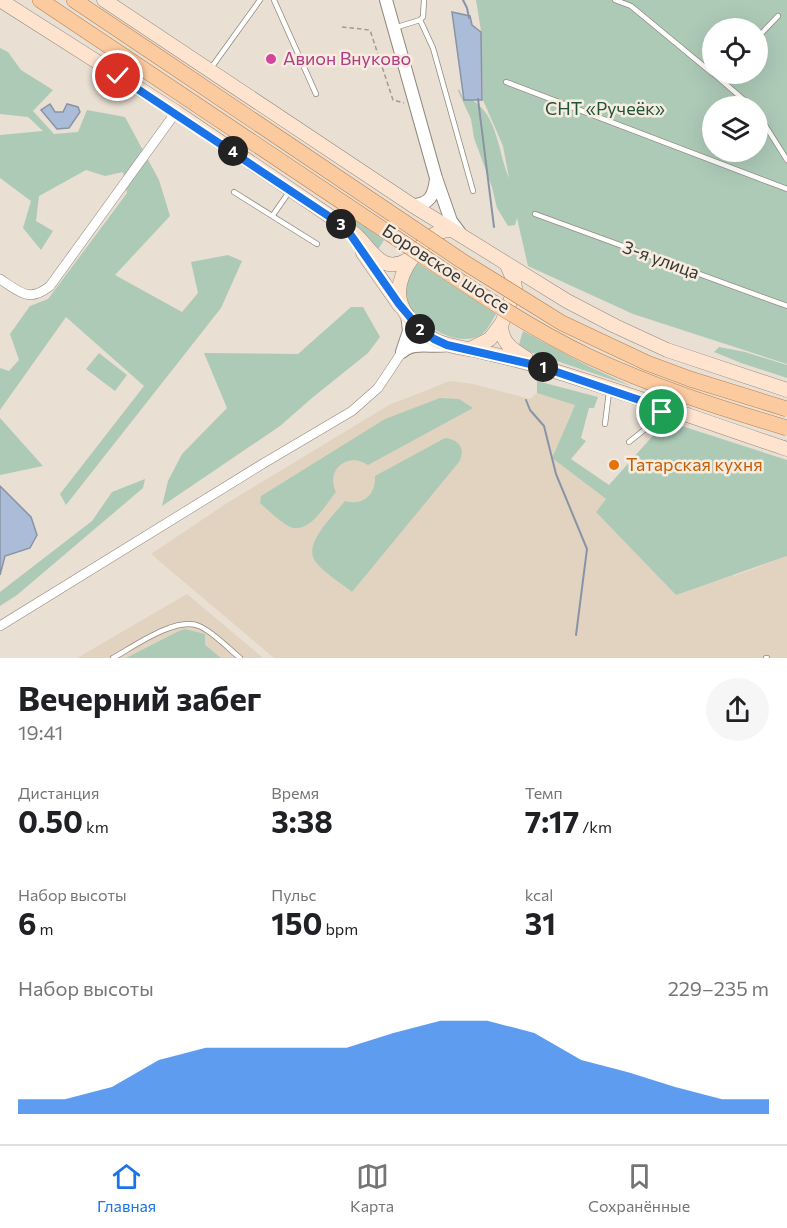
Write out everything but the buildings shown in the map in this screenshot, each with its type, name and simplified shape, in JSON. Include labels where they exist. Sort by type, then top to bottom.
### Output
[{"type":"main road","points":[[0,0],[176,112],[291,190],[356,236],[376,258],[388,264],[399,264],[416,254]]},
{"type":"main road","name":"Боровское шоссе","points":[[40,0],[447,272],[554,338],[588,356],[665,389],[787,428]]},
{"type":"main road","name":"Боровское шоссе","points":[[74,0],[462,261],[562,323],[647,363],[787,410]]},
{"type":"main road","points":[[104,0],[412,205],[567,301],[652,344],[787,390]]},
{"type":"main road","points":[[345,228],[406,313],[427,335],[447,345],[538,366],[787,449]]},
{"type":"main road","points":[[406,313],[400,300],[401,274],[426,240],[442,230],[451,230]]},
{"type":"main road","points":[[470,349],[490,339],[501,324],[515,288],[513,276],[506,263]]},
{"type":"main road","points":[[501,324],[502,336],[508,346],[538,366]]},
{"type":"street","points":[[386,0],[436,178],[453,225],[470,242]]},
{"type":"street","points":[[0,279],[26,296],[40,294],[50,285],[176,112]]},
{"type":"street","points":[[412,205],[431,199],[435,192],[436,178]]},
{"type":"street","points":[[426,240],[439,221],[436,178]]},
{"type":"street","points":[[0,626],[352,411],[378,388],[402,352],[409,331],[406,313]]},
{"type":"street","points":[[402,352],[413,346],[447,345]]},
{"type":"lane","points":[[209,70],[260,0]]},
{"type":"lane","points":[[274,0],[316,93]]},
{"type":"lane","points":[[394,28],[420,20],[423,17],[424,0]]},
{"type":"lane","points":[[615,0],[631,6],[702,62]]},
{"type":"lane","points":[[631,6],[636,0]]},
{"type":"lane","points":[[768,26],[778,16]]},
{"type":"lane","points":[[420,20],[428,35],[473,191]]},
{"type":"lane","points":[[506,82],[787,189]]},
{"type":"lane","points":[[728,84],[740,96]]},
{"type":"lane","points":[[768,129],[787,160]]},
{"type":"lane","points":[[782,151],[787,147]]},
{"type":"lane","points":[[273,214],[291,190]]},
{"type":"lane","points":[[234,192],[273,214],[317,244]]},
{"type":"lane","name":"3-я улица","points":[[535,214],[787,306]]},
{"type":"lane","points":[[605,424],[610,389]]},
{"type":"lane","points":[[629,442],[659,418],[663,408]]},
{"type":"lane","points":[[112,658],[167,629],[190,624],[201,626],[240,658]]},
{"type":"path","points":[[342,27],[370,30],[393,100],[405,103]]},
{"type":"shaded area","points":[[450,381],[473,384],[530,399],[537,393],[575,404],[552,458],[606,499],[596,512],[734,576],[787,556],[787,658],[274,658],[151,554],[227,503],[389,405]]},
{"type":"shaded area","points":[[187,594],[263,658],[77,658]]},
{"type":"green space","name":"СНТ «Ручеёк»","points":[[476,0],[787,0],[787,364],[633,314],[528,266],[517,218],[515,225],[508,226],[497,208],[492,187],[474,138],[471,119],[458,91],[459,89],[464,100],[472,100],[487,115],[496,135],[509,178],[503,146],[483,100],[481,31]]},
{"type":"green space","points":[[0,48],[8,52],[21,70],[53,90],[33,111],[54,134],[78,132],[87,110],[125,117],[159,180],[170,216],[115,275],[182,312],[198,293],[191,262],[228,255],[242,261],[221,308],[66,505],[60,494],[144,386],[66,317],[0,410],[0,368],[9,371],[19,360],[10,334],[30,306],[48,299],[127,193],[123,172],[105,176],[86,170],[39,196],[36,221],[53,231],[41,250],[23,228],[31,201],[0,178],[0,135],[43,131],[28,117],[0,114]]},
{"type":"green space","points":[[338,211],[384,240],[377,251],[358,229]]},
{"type":"green space","points":[[418,263],[496,314],[484,332],[467,339],[453,338],[427,325],[417,315],[405,291],[407,279]]},
{"type":"green space","points":[[351,307],[363,307],[380,337],[368,353],[280,426],[162,506],[168,481],[182,454],[227,408],[204,353],[298,354]]},
{"type":"green space","points":[[523,331],[588,366],[631,386],[518,348]]},
{"type":"green space","points":[[719,347],[745,352],[787,365],[787,378],[714,352]]},
{"type":"green space","points":[[99,353],[127,375],[115,391],[86,369]]},
{"type":"green space","points":[[537,381],[598,397],[594,408],[589,408],[581,438],[586,441],[571,459],[609,485],[666,421],[787,460],[787,556],[676,595],[596,512],[606,499],[552,458],[575,405],[537,393]]},
{"type":"green space","points":[[440,398],[459,399],[473,408],[368,465],[353,460],[340,465],[334,477],[333,484],[336,492],[316,517],[304,527],[290,527],[260,503],[261,496],[385,419]]},
{"type":"green space","points":[[0,418],[43,466],[0,475]]},
{"type":"green space","points":[[445,438],[454,440],[460,446],[462,453],[459,462],[352,592],[315,561],[312,554],[316,538],[345,501],[357,502],[371,494],[375,476]]},
{"type":"green space","points":[[145,479],[143,488],[17,595],[0,606],[0,592],[92,521],[112,492]]},
{"type":"green space","points":[[185,629],[205,634],[205,645],[221,658],[126,658],[179,631]]},
{"type":"water","points":[[452,12],[470,16],[472,25],[481,32],[482,100],[464,100]]},
{"type":"water","points":[[50,104],[55,112],[63,112],[67,104],[78,107],[80,112],[69,128],[57,129],[41,110]]},
{"type":"water","points":[[0,486],[31,517],[37,535],[30,548],[5,556],[0,575]]},
{"type":"waterway","points":[[463,0],[469,18]]},
{"type":"waterway","points":[[478,99],[494,227]]},
{"type":"waterway","points":[[526,400],[530,410],[544,426],[556,474],[587,549],[576,635]]},
{"type":"place","name":"Авион Внуково","points":[[271,59]]},
{"type":"place","name":"Татарская кухня","points":[[614,465]]},
{"type":"route","points":[[118,76],[176,112],[342,225],[399,304],[430,338],[447,345],[518,360],[551,370],[663,408],[662,412]]}]
